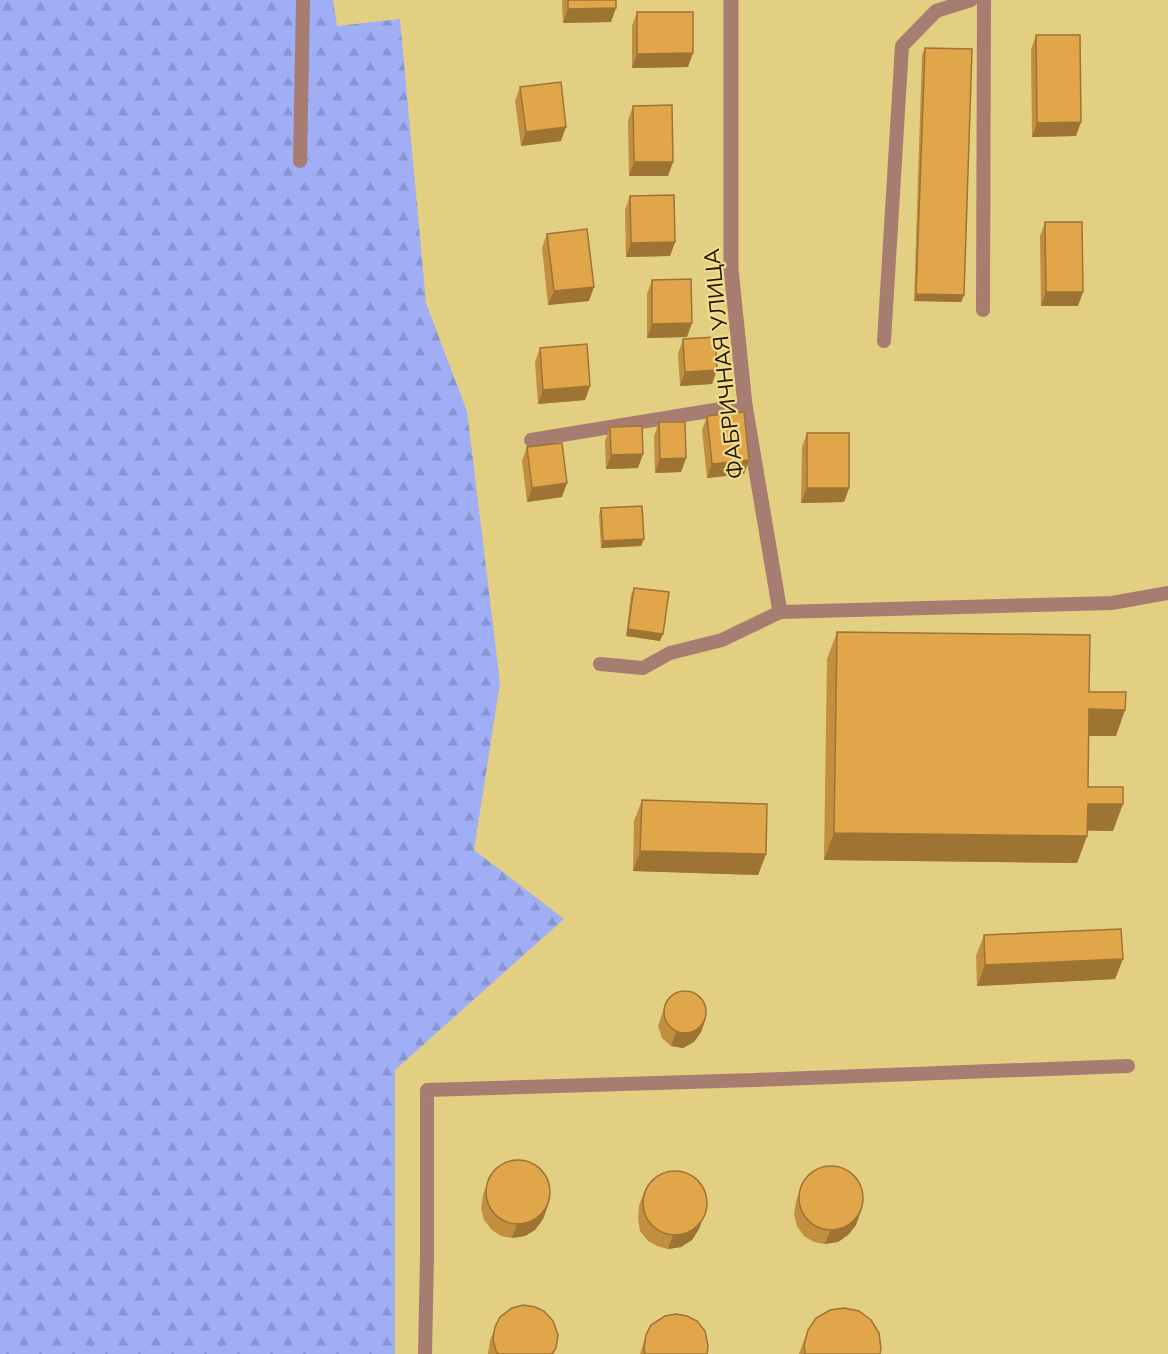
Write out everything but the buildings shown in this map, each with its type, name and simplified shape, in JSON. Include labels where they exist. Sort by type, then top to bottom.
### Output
[{"type":"street","name":"ФАБРИЧНАЯ УЛИЦА","points":[[731,0],[731,269],[745,405],[780,612]]},
{"type":"lane","points":[[300,161],[303,0]]},
{"type":"lane","points":[[884,341],[902,46],[936,11],[971,0]]},
{"type":"lane","points":[[983,310],[984,0]]},
{"type":"lane","points":[[531,440],[745,405]]},
{"type":"lane","points":[[600,664],[643,668],[670,653],[722,640],[780,612],[1112,603],[1168,592]]},
{"type":"lane","points":[[425,1354],[427,1090],[1128,1066]]},
{"type":"green space","points":[[0,0],[333,0],[337,26],[400,19],[426,303],[467,411],[500,683],[474,850],[564,919],[395,1070],[395,1354],[0,1354]]}]
